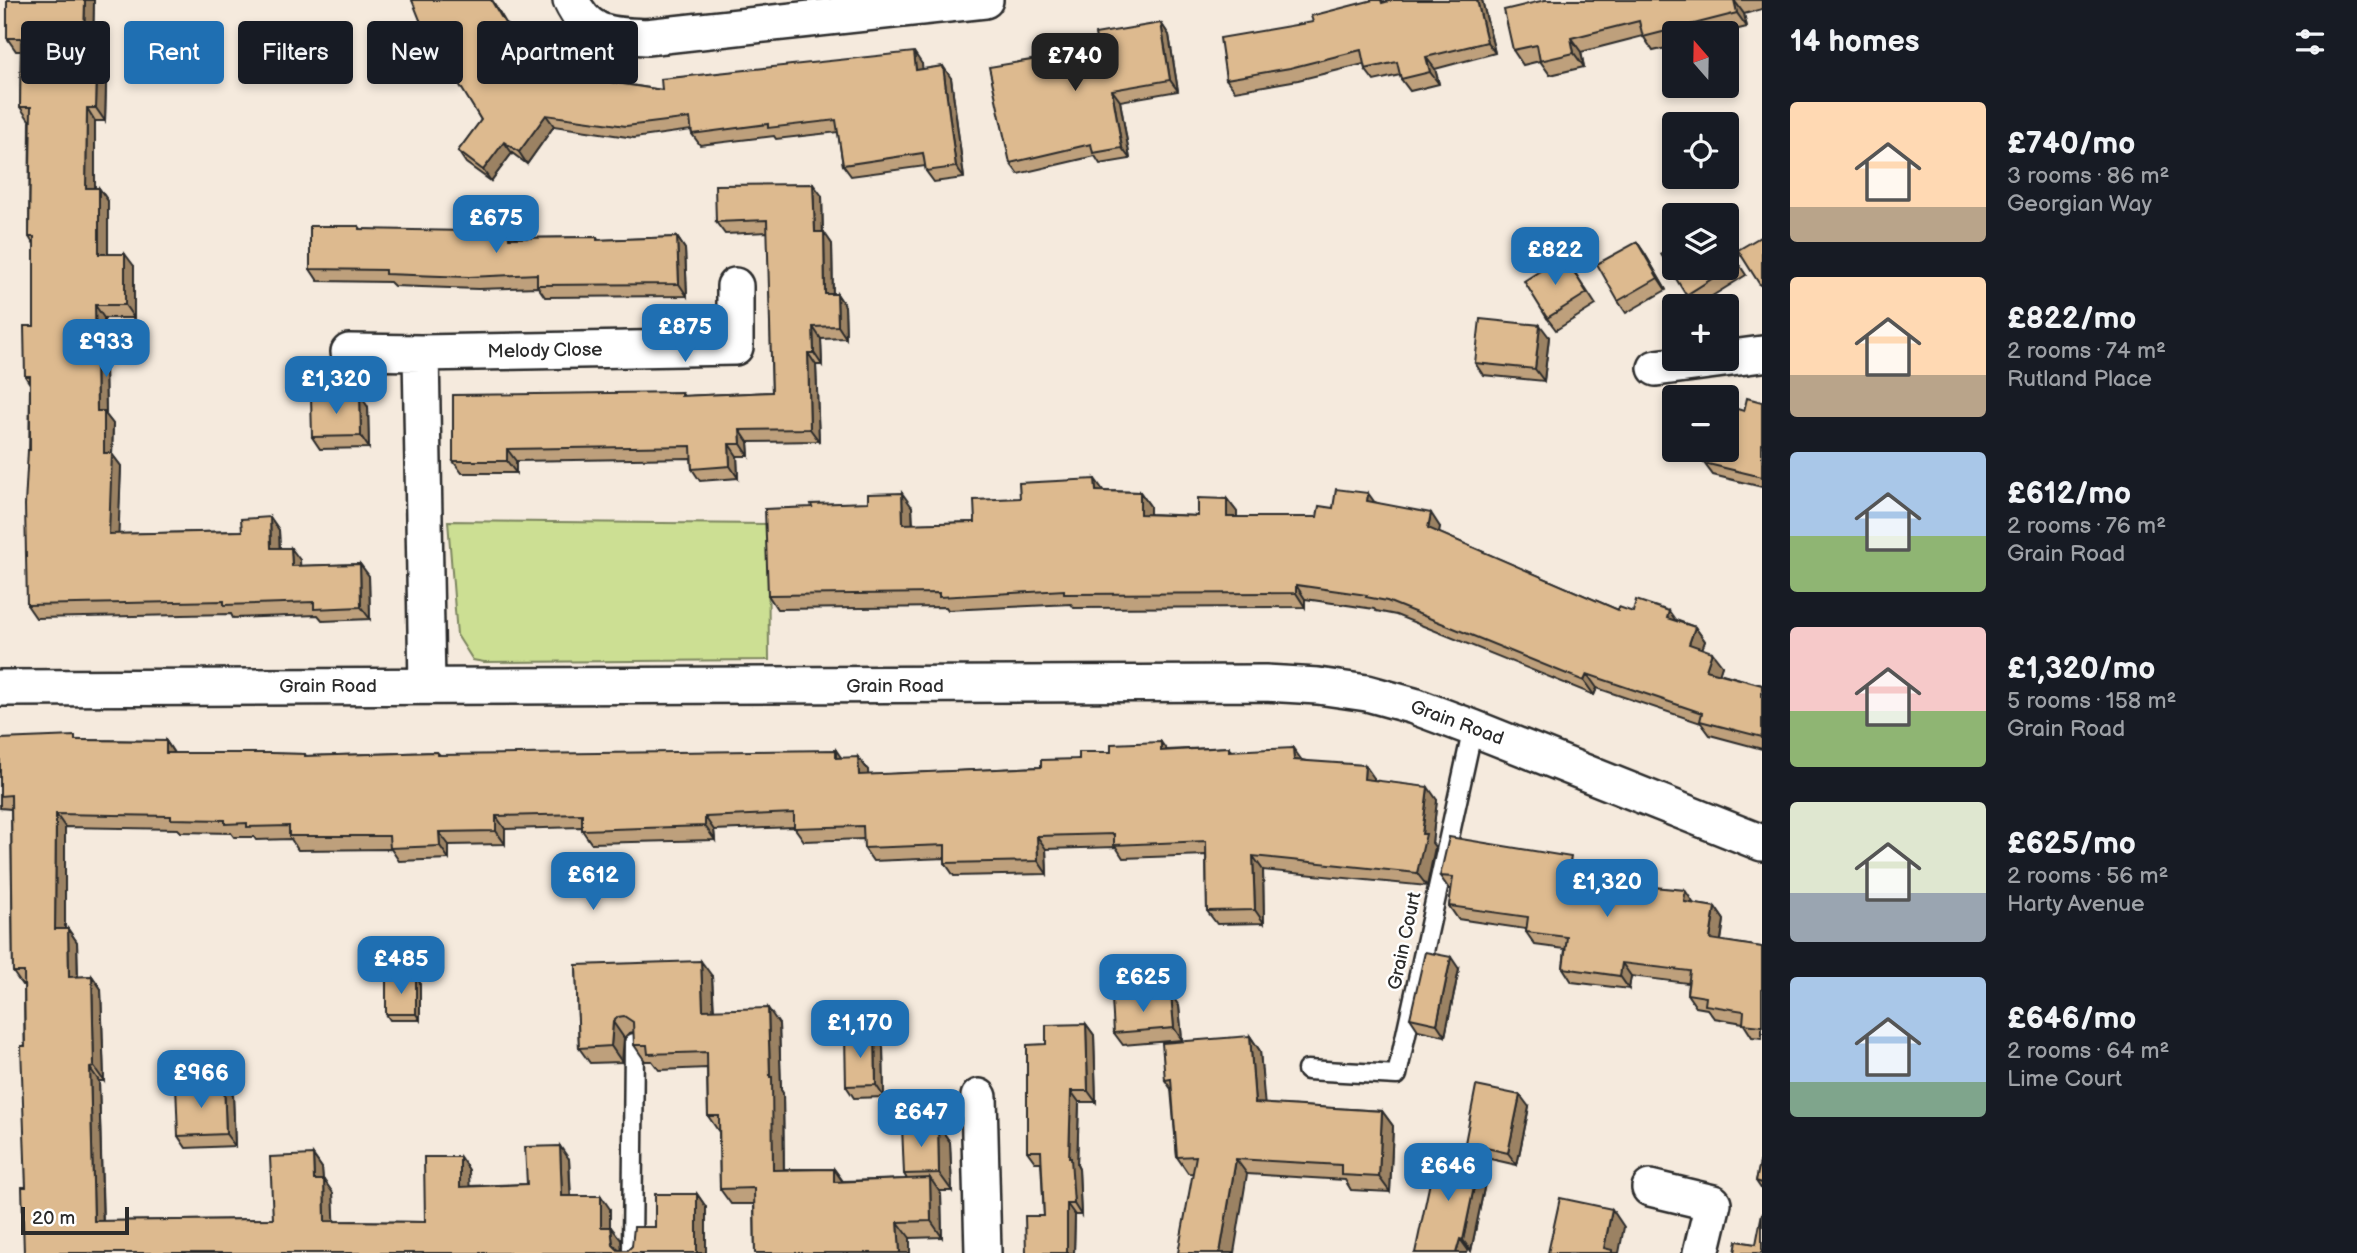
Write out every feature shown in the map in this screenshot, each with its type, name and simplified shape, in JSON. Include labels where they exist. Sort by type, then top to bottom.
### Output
[{"type":"street","points":[[572,0],[577,13],[602,34],[646,37],[946,2],[985,0]]},
{"type":"street","name":"Melody Close","points":[[349,352],[735,347],[734,286]]},
{"type":"street","points":[[421,353],[427,685]]},
{"type":"street","points":[[1656,368],[1762,354]]},
{"type":"street","name":"Grain Road","points":[[0,688],[1265,683],[1318,686],[1367,693],[1414,706],[1762,844]]},
{"type":"street","points":[[979,1097],[983,1253]]},
{"type":"street","points":[[1650,1188],[1713,1203],[1701,1253]]},
{"type":"lane","name":"Grain Court","points":[[1307,1070],[1397,1075],[1473,728]]},
{"type":"lane","points":[[632,1253],[634,1044]]},
{"type":"green space","points":[[448,521],[768,524],[769,660],[473,660],[457,635]]},
{"type":"building","points":[[7,0],[85,0],[84,21],[21,21],[21,38],[7,38]]},
{"type":"building","points":[[412,0],[491,0],[504,21],[477,21],[477,84],[623,84],[662,90],[661,79],[914,52],[916,70],[943,66],[956,167],[926,171],[923,153],[843,165],[836,120],[768,128],[768,124],[692,134],[690,118],[626,126],[546,115],[519,152],[504,142],[483,170],[458,151],[481,120],[459,84],[463,84],[463,21],[420,20]]},
{"type":"building","points":[[1381,0],[1382,3],[1393,0],[1477,0],[1487,42],[1426,57],[1430,72],[1401,79],[1397,62],[1365,69],[1361,50],[1290,68],[1226,79],[1220,38],[1313,22],[1311,16]]},
{"type":"building","points":[[1545,0],[1734,0],[1737,13],[1706,21],[1662,21],[1662,32],[1643,37],[1639,21],[1571,38],[1574,53],[1540,61],[1537,45],[1513,50],[1504,10]]},
{"type":"building","points":[[1161,23],[1170,80],[1112,90],[1122,148],[1093,153],[1091,144],[1010,163],[989,67],[1098,49],[1095,34]]},
{"type":"building","points":[[21,38],[21,84],[97,84],[96,108],[87,108],[86,188],[99,188],[99,254],[125,254],[125,305],[95,305],[97,411],[104,411],[104,453],[112,453],[109,534],[242,531],[241,519],[270,517],[271,548],[291,548],[292,566],[360,564],[361,607],[314,609],[314,602],[224,605],[224,601],[27,605],[25,505],[30,450],[30,376],[25,376],[24,326],[34,326],[34,237],[29,237],[31,107],[20,107]]},
{"type":"building","points":[[813,184],[815,232],[824,232],[825,294],[837,294],[838,326],[813,327],[814,353],[808,353],[810,429],[740,430],[741,444],[729,444],[730,466],[692,469],[691,446],[507,449],[507,461],[453,461],[453,395],[681,392],[681,396],[772,392],[767,220],[716,222],[715,185]]},
{"type":"building","points":[[310,226],[467,231],[467,227],[508,226],[509,238],[597,237],[597,240],[677,237],[679,284],[537,285],[537,274],[469,277],[385,274],[385,270],[310,269]]},
{"type":"building","points":[[1762,236],[1762,284],[1760,285],[1739,249]]},
{"type":"building","points":[[1637,242],[1658,278],[1618,301],[1597,264]]},
{"type":"building","points":[[1564,256],[1587,293],[1547,318],[1524,281]]},
{"type":"building","points":[[1677,280],[1710,280],[1688,294]]},
{"type":"building","points":[[1480,319],[1540,325],[1535,369],[1475,363]]},
{"type":"building","points":[[360,395],[361,436],[312,437],[311,396]]},
{"type":"building","points":[[1747,398],[1762,402],[1762,477],[1704,463],[1739,462],[1739,410],[1744,411]]},
{"type":"building","points":[[1095,479],[1096,491],[1140,492],[1140,514],[1198,516],[1198,498],[1227,499],[1227,517],[1317,517],[1319,506],[1333,508],[1336,489],[1368,493],[1367,501],[1431,513],[1428,528],[1618,610],[1619,607],[1633,612],[1636,600],[1669,611],[1667,618],[1695,627],[1689,644],[1712,652],[1706,670],[1762,685],[1762,737],[1700,721],[1702,713],[1587,674],[1584,681],[1387,601],[1366,597],[1367,595],[1296,585],[1296,593],[1064,594],[1064,590],[939,597],[939,593],[768,595],[765,509],[868,502],[868,494],[902,493],[903,524],[975,522],[974,500],[1020,498],[1019,483]]},
{"type":"building","points":[[75,736],[75,740],[166,741],[166,753],[271,753],[305,756],[437,752],[438,755],[836,750],[836,758],[858,757],[859,775],[1041,767],[1041,760],[1079,759],[1079,752],[1111,752],[1111,744],[1161,742],[1161,751],[1229,747],[1229,751],[1293,748],[1294,760],[1365,765],[1364,779],[1428,787],[1422,834],[1426,834],[1417,873],[1253,856],[1255,910],[1207,911],[1206,841],[1114,845],[1114,834],[1037,836],[1038,861],[945,863],[945,845],[864,848],[863,826],[794,828],[794,813],[705,817],[705,826],[582,830],[582,814],[496,816],[496,831],[439,832],[440,846],[390,848],[389,836],[289,836],[289,826],[247,827],[247,823],[225,824],[225,820],[171,819],[171,816],[56,814],[55,929],[68,929],[69,977],[92,976],[94,1067],[90,1068],[94,1221],[273,1219],[270,1157],[313,1155],[314,1180],[324,1180],[325,1221],[425,1222],[424,1157],[460,1157],[460,1187],[527,1184],[525,1147],[560,1146],[562,1196],[601,1196],[601,1227],[611,1227],[613,1245],[618,1250],[628,1250],[632,1246],[634,1227],[655,1227],[655,1194],[697,1194],[697,1253],[24,1253],[22,1187],[26,1187],[21,1046],[25,1046],[24,972],[13,972],[11,795],[0,796],[0,739]]},
{"type":"building","points":[[1449,837],[1571,857],[1570,862],[1634,870],[1632,885],[1685,890],[1684,902],[1715,907],[1710,939],[1762,947],[1762,1026],[1743,1024],[1744,1011],[1705,1005],[1706,997],[1687,994],[1690,971],[1622,963],[1620,976],[1563,968],[1567,937],[1526,932],[1528,917],[1449,906],[1453,877],[1440,876]]},
{"type":"building","points":[[1425,952],[1451,957],[1437,1024],[1410,1018]]},
{"type":"building","points":[[701,961],[703,1010],[768,1008],[773,1170],[834,1169],[834,1182],[930,1178],[931,1221],[898,1222],[900,1253],[755,1253],[754,1188],[720,1189],[719,1116],[708,1116],[707,1052],[648,1054],[647,1045],[634,1045],[633,1022],[624,1016],[613,1022],[611,1046],[579,1048],[576,965]]},
{"type":"building","points":[[386,977],[416,977],[416,1014],[386,1014]]},
{"type":"building","points":[[1171,994],[1174,1028],[1114,1033],[1112,999]]},
{"type":"building","points":[[1086,1024],[1088,1091],[1071,1091],[1069,1158],[1074,1204],[1067,1204],[1067,1253],[1026,1253],[1025,1216],[1044,1216],[1041,1151],[1027,1151],[1027,1045],[1046,1044],[1046,1025]]},
{"type":"building","points":[[875,1035],[876,1085],[846,1086],[845,1036]]},
{"type":"building","points":[[1250,1036],[1255,1103],[1382,1111],[1379,1177],[1341,1175],[1341,1165],[1236,1159],[1220,1253],[1178,1253],[1196,1156],[1177,1157],[1171,1079],[1165,1080],[1162,1043]]},
{"type":"building","points":[[224,1083],[226,1134],[178,1136],[176,1085]]},
{"type":"building","points":[[1476,1086],[1520,1095],[1508,1153],[1465,1143]]},
{"type":"building","points":[[938,1125],[939,1173],[904,1174],[902,1126]]},
{"type":"building","points":[[1762,1148],[1762,1183],[1756,1181]]},
{"type":"building","points":[[1437,1149],[1480,1158],[1463,1240],[1460,1239],[1456,1253],[1415,1253]]},
{"type":"building","points":[[1560,1198],[1612,1209],[1604,1248],[1612,1250],[1612,1253],[1548,1253]]},
{"type":"building","points":[[1762,1213],[1762,1253],[1735,1253],[1737,1241],[1756,1244]]}]
